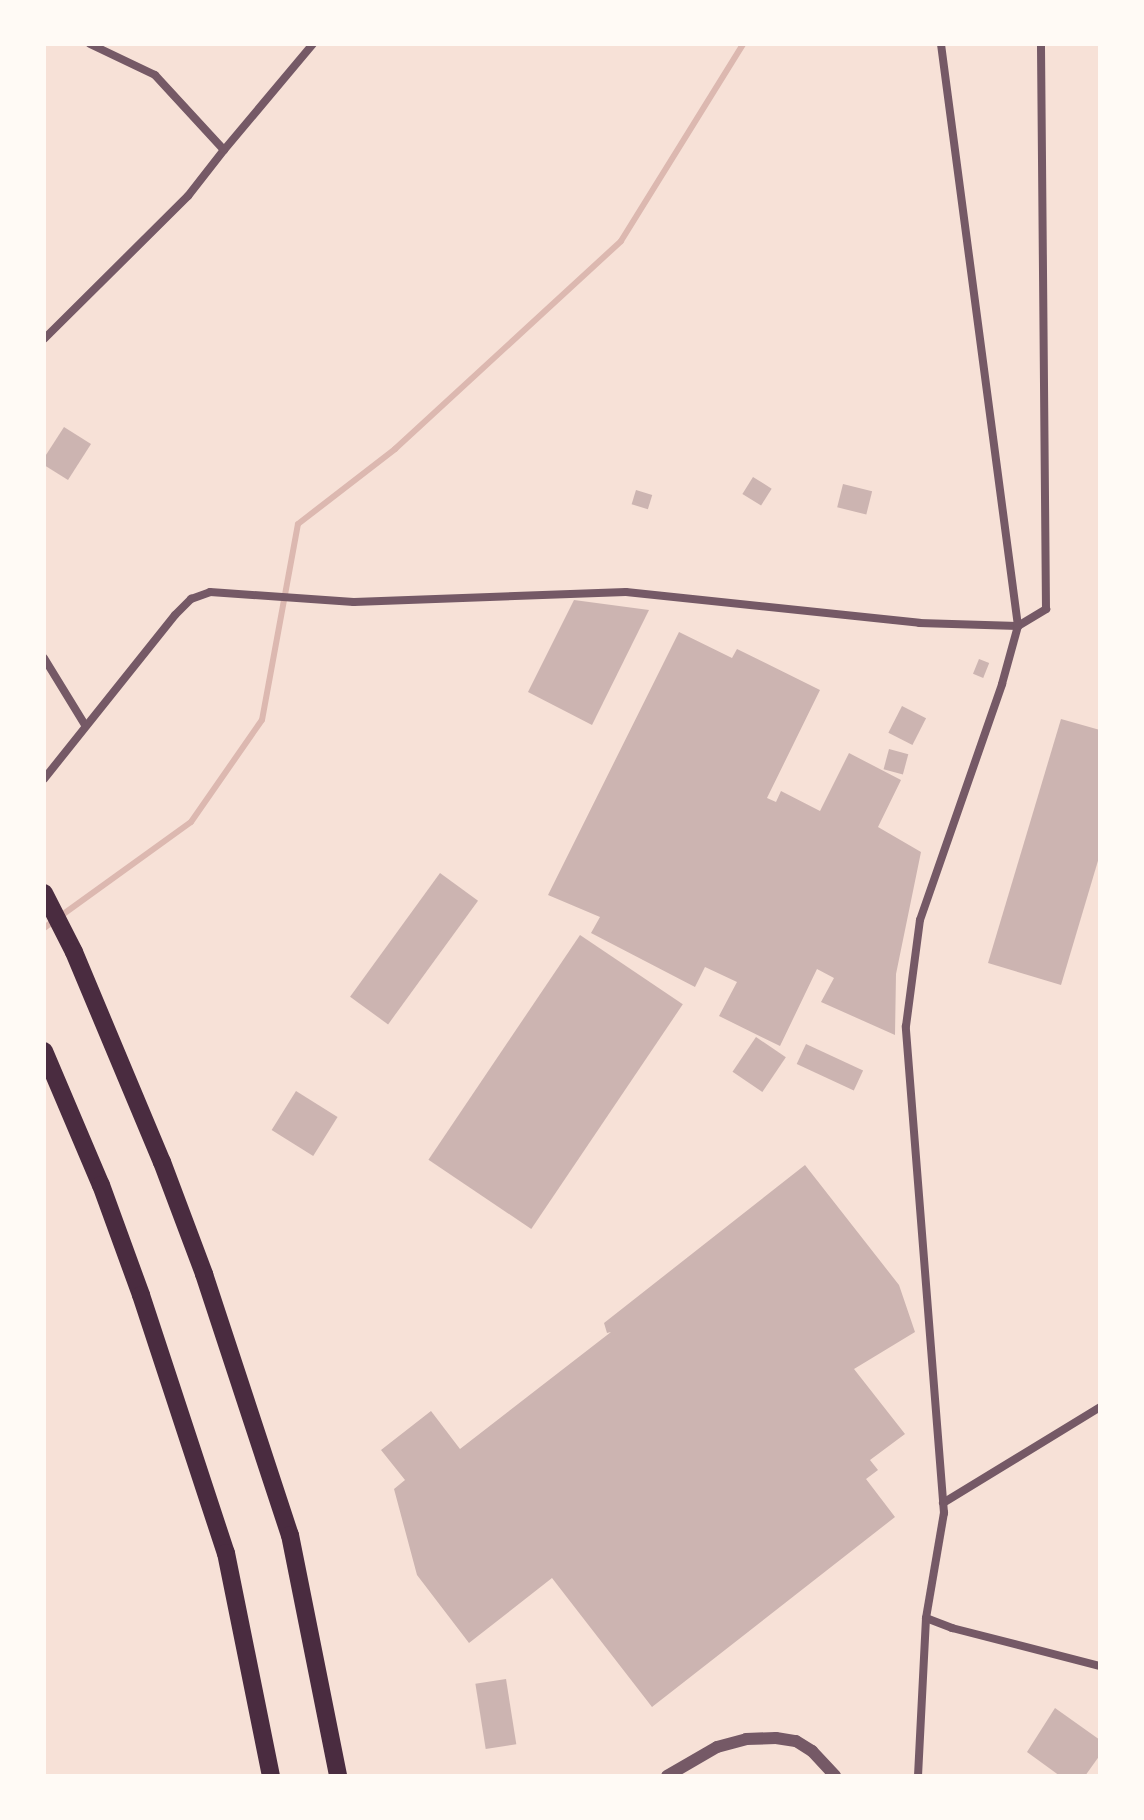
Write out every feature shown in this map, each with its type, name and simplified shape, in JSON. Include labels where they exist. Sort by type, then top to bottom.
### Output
[{"type":"highway","points":[[44,893],[74,952],[157,1148],[204,1274],[290,1535],[339,1776]]},
{"type":"highway","points":[[44,1051],[101,1185],[141,1295],[226,1553],[271,1776]]},
{"type":"street","points":[[90,44],[155,75],[224,150]]},
{"type":"street","points":[[44,339],[188,196],[313,44]]},
{"type":"street","points":[[918,1776],[926,1618],[943,1503],[906,1026],[920,920],[1002,684],[1018,626],[941,44]]},
{"type":"street","points":[[44,779],[85,725],[191,599],[210,592],[354,602],[626,592],[919,623],[1018,626],[1046,609],[1041,44]]},
{"type":"street","points":[[44,658],[85,725]]},
{"type":"street","points":[[943,1503],[1100,1407]]},
{"type":"street","points":[[926,1618],[952,1628],[1100,1666]]},
{"type":"street","points":[[667,1776],[717,1747],[746,1739],[776,1738],[804,1746],[835,1776]]},
{"type":"building","points":[[64,427],[91,444],[68,480],[44,465],[44,458]]},
{"type":"building","points":[[753,477],[772,489],[761,506],[742,494]]},
{"type":"building","points":[[843,484],[872,491],[866,515],[837,507]]},
{"type":"building","points":[[636,490],[652,495],[648,509],[632,504]]},
{"type":"building","points":[[574,600],[649,610],[592,725],[528,692]]},
{"type":"building","points":[[679,632],[732,658],[737,649],[820,690],[767,798],[776,802],[781,791],[820,811],[849,753],[901,780],[878,827],[921,852],[896,974],[895,1035],[821,1002],[834,978],[817,969],[780,1046],[719,1016],[737,982],[705,967],[695,987],[591,933],[600,917],[548,895]]},
{"type":"building","points":[[979,659],[989,663],[983,678],[973,674]]},
{"type":"building","points":[[902,706],[926,718],[912,745],[888,733]]},
{"type":"building","points":[[1061,719],[1100,730],[1100,854],[1061,985],[988,963]]},
{"type":"building","points":[[889,749],[908,754],[903,774],[884,769]]},
{"type":"building","points":[[440,873],[478,901],[388,1024],[350,997]]},
{"type":"building","points":[[580,935],[683,1004],[531,1229],[428,1160]]},
{"type":"building","points":[[756,1037],[786,1057],[762,1092],[733,1072]]},
{"type":"building","points":[[806,1044],[863,1071],[854,1091],[797,1064]]},
{"type":"building","points":[[296,1091],[338,1117],[313,1156],[272,1130]]},
{"type":"building","points":[[805,1165],[899,1285],[915,1332],[854,1369],[905,1434],[870,1460],[878,1470],[866,1479],[895,1517],[652,1707],[552,1578],[469,1643],[417,1575],[394,1489],[405,1480],[381,1450],[431,1411],[460,1449],[611,1332],[607,1333],[604,1323]]},
{"type":"building","points":[[506,1679],[516,1744],[486,1749],[475,1684]]},
{"type":"building","points":[[1055,1708],[1100,1740],[1100,1755],[1085,1776],[1060,1776],[1027,1752]]},
{"type":"waterway","points":[[44,928],[191,822],[262,720],[298,524],[395,449],[621,241],[743,44]]}]
